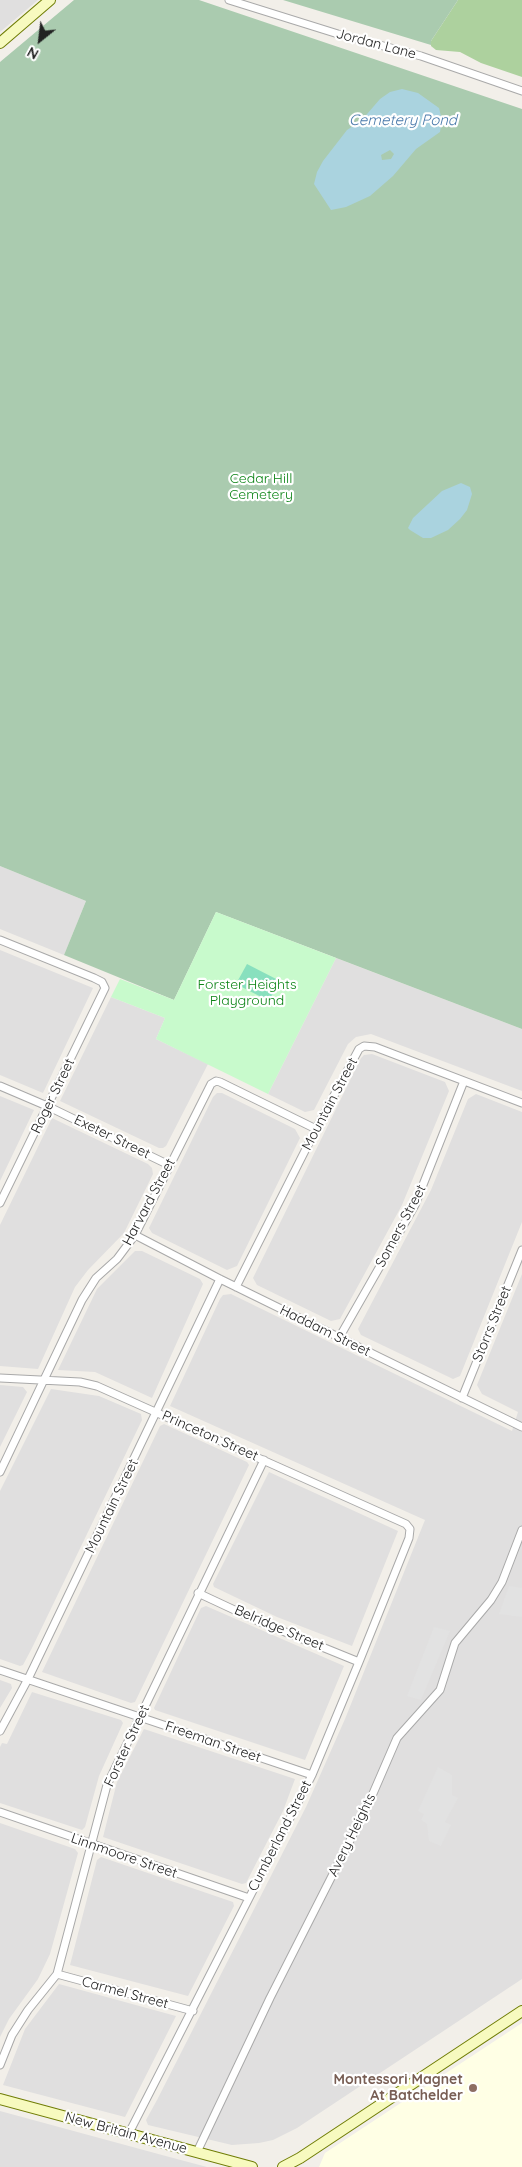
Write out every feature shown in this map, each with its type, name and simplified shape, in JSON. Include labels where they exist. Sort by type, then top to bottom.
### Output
[{"type":"main road","points":[[0,43],[50,0]]},
{"type":"main road","points":[[283,2167],[300,2158],[522,2011]]},
{"type":"main road","name":"New Britain Avenue","points":[[0,2099],[252,2167]]},
{"type":"street","name":"Jordan Lane","points":[[230,0],[338,34],[421,56],[522,91]]},
{"type":"street","name":"Roger Street","points":[[0,940],[94,978],[102,982],[105,988],[0,1203]]},
{"type":"street","name":"Mountain Street","points":[[236,1287],[352,1059],[359,1049],[364,1046],[375,1047],[522,1103]]},
{"type":"street","name":"Harvard Street","points":[[0,1472],[82,1300],[96,1278],[117,1259],[135,1235],[209,1087],[216,1081],[316,1129]]},
{"type":"street","name":"Somers Street","points":[[339,1338],[415,1205],[464,1081]]},
{"type":"street","name":"Exeter Street","points":[[0,1086],[47,1106],[169,1165]]},
{"type":"street","name":"Haddam Street","points":[[135,1235],[339,1338],[519,1425]]},
{"type":"street","name":"Storrs Street","points":[[462,1398],[522,1250]]},
{"type":"street","name":"Mountain Street","points":[[0,1731],[28,1679],[220,1279]]},
{"type":"street","name":"Princeton Street","points":[[0,1378],[80,1382],[97,1386],[406,1524],[410,1530]]},
{"type":"street","name":"Forster Street","points":[[0,2065],[12,2035],[28,2010],[56,1974],[107,1785],[198,1593],[264,1460]]},
{"type":"street","name":"Cumberland Street","points":[[129,2133],[312,1775],[409,1538],[410,1530]]},
{"type":"street","name":"Avery Heights","points":[[197,2152],[270,1998],[368,1805],[397,1738],[440,1690],[455,1643],[491,1600],[502,1582],[522,1530]]},
{"type":"street","name":"Belridge Street","points":[[198,1593],[258,1621],[359,1662]]},
{"type":"street","name":"Freeman Street","points":[[0,1670],[312,1775]]},
{"type":"street","name":"Linnmoore Street","points":[[0,1812],[249,1898]]},
{"type":"street","name":"Carmel Street","points":[[56,1974],[193,2011]]},
{"type":"shaded area","points":[[0,0],[38,0],[0,32]]},
{"type":"shaded area","points":[[0,866],[86,901],[64,955],[0,929]]},
{"type":"shaded area","points":[[0,950],[93,988],[43,1093],[0,1075]]},
{"type":"shaded area","points":[[336,958],[522,1029],[522,1091],[371,1034],[356,1037],[348,1044],[314,1110],[305,1112],[268,1094]]},
{"type":"shaded area","points":[[111,997],[165,1018],[156,1039],[208,1064],[166,1146],[163,1148],[159,1148],[60,1101]]},
{"type":"shaded area","points":[[372,1054],[445,1082],[449,1091],[402,1205],[340,1319],[331,1321],[257,1285],[253,1278],[361,1058],[364,1055]]},
{"type":"shaded area","points":[[217,1093],[222,1093],[295,1129],[300,1138],[237,1266],[227,1270],[152,1233],[149,1228],[213,1097]]},
{"type":"shaded area","points":[[476,1094],[522,1112],[522,1222],[460,1376],[453,1379],[361,1335],[358,1329],[431,1190],[468,1099]]},
{"type":"shaded area","points":[[0,1096],[34,1110],[0,1181]]},
{"type":"shaded area","points":[[52,1118],[148,1164],[152,1168],[153,1174],[124,1233],[88,1270],[75,1287],[38,1369],[0,1366],[0,1225]]},
{"type":"shaded area","points":[[135,1251],[142,1251],[200,1279],[203,1284],[152,1398],[95,1372],[58,1370],[97,1289]]},
{"type":"shaded area","points":[[522,1274],[522,1979],[297,2128],[273,2140],[232,2145],[148,2125],[146,2120],[306,1807],[345,1719],[425,1520],[170,1406],[220,1299],[223,1295],[231,1294],[512,1431],[518,1412],[482,1394],[477,1385]]},
{"type":"shaded area","points":[[0,1385],[23,1387],[27,1392],[0,1447]]},
{"type":"shaded area","points":[[51,1389],[99,1396],[141,1414],[142,1420],[32,1648],[23,1665],[20,1666],[0,1659],[0,1491]]},
{"type":"shaded area","points":[[164,1424],[247,1462],[249,1465],[135,1702],[131,1703],[42,1672],[160,1426]]},
{"type":"shaded area","points":[[269,1472],[398,1531],[352,1646],[277,1617],[214,1587],[213,1584]]},
{"type":"shaded area","points":[[509,1586],[522,1588],[522,1617],[499,1614]]},
{"type":"shaded area","points":[[206,1606],[344,1666],[305,1760],[155,1710],[154,1708],[201,1608]]},
{"type":"shaded area","points":[[434,1627],[450,1631],[421,1700],[407,1696]]},
{"type":"shaded area","points":[[0,1680],[11,1684],[12,1688],[0,1708]]},
{"type":"shaded area","points":[[32,1692],[121,1720],[123,1723],[99,1776],[85,1827],[82,1830],[0,1803],[0,1747],[2,1743],[7,1744]]},
{"type":"shaded area","points":[[144,1729],[295,1779],[283,1811],[246,1883],[242,1884],[103,1837],[117,1782]]},
{"type":"shaded area","points":[[438,1767],[452,1775],[452,1795],[458,1798],[445,1822],[451,1825],[441,1846],[429,1841],[427,1824],[421,1820],[424,1814],[418,1811]]},
{"type":"shaded area","points":[[0,1823],[75,1849],[78,1853],[50,1954],[38,1979],[9,2019],[0,2037]]},
{"type":"shaded area","points":[[101,1857],[233,1902],[234,1906],[188,1996],[70,1965],[97,1860]]},
{"type":"shaded area","points":[[59,1984],[176,2016],[125,2117],[3,2085],[25,2029]]},
{"type":"shaded area","name":"Montessori Magnet At Batchelder","points":[[522,2023],[522,2167],[319,2167],[325,2153]]},
{"type":"shaded area","points":[[0,2111],[162,2155],[207,2167],[0,2167]]},
{"type":"green space","name":"Cedar Hill Cemetery","points":[[74,0],[199,0],[522,109],[522,1029],[216,912],[174,1000],[64,955],[86,901],[0,866],[0,62]]},
{"type":"green space","points":[[283,0],[458,0],[431,41],[431,45]]},
{"type":"green space","points":[[458,0],[522,0],[522,77],[481,63],[460,52],[436,50],[431,46],[431,41]]},
{"type":"green space","name":"Forster Heights Playground","points":[[216,912],[336,958],[268,1094],[156,1039],[165,1018],[111,997],[120,979],[174,1000]]},
{"type":"green space","points":[[247,964],[280,981],[269,1001],[236,984]]},
{"type":"water","name":"Cemetery Pond","points":[[402,89],[418,93],[439,108],[442,120],[440,132],[416,149],[393,176],[370,196],[346,207],[331,210],[314,184],[317,172],[323,161],[347,130],[361,121],[380,99],[390,92]],"holes":[[[390,150],[394,154],[391,159],[382,160],[381,155]]]},
{"type":"water","points":[[461,483],[470,487],[472,494],[467,510],[448,530],[431,538],[423,538],[408,528],[413,518],[442,491]]},
{"type":"place","name":"Montessori Magnet At Batchelder","points":[[473,2088]]}]
